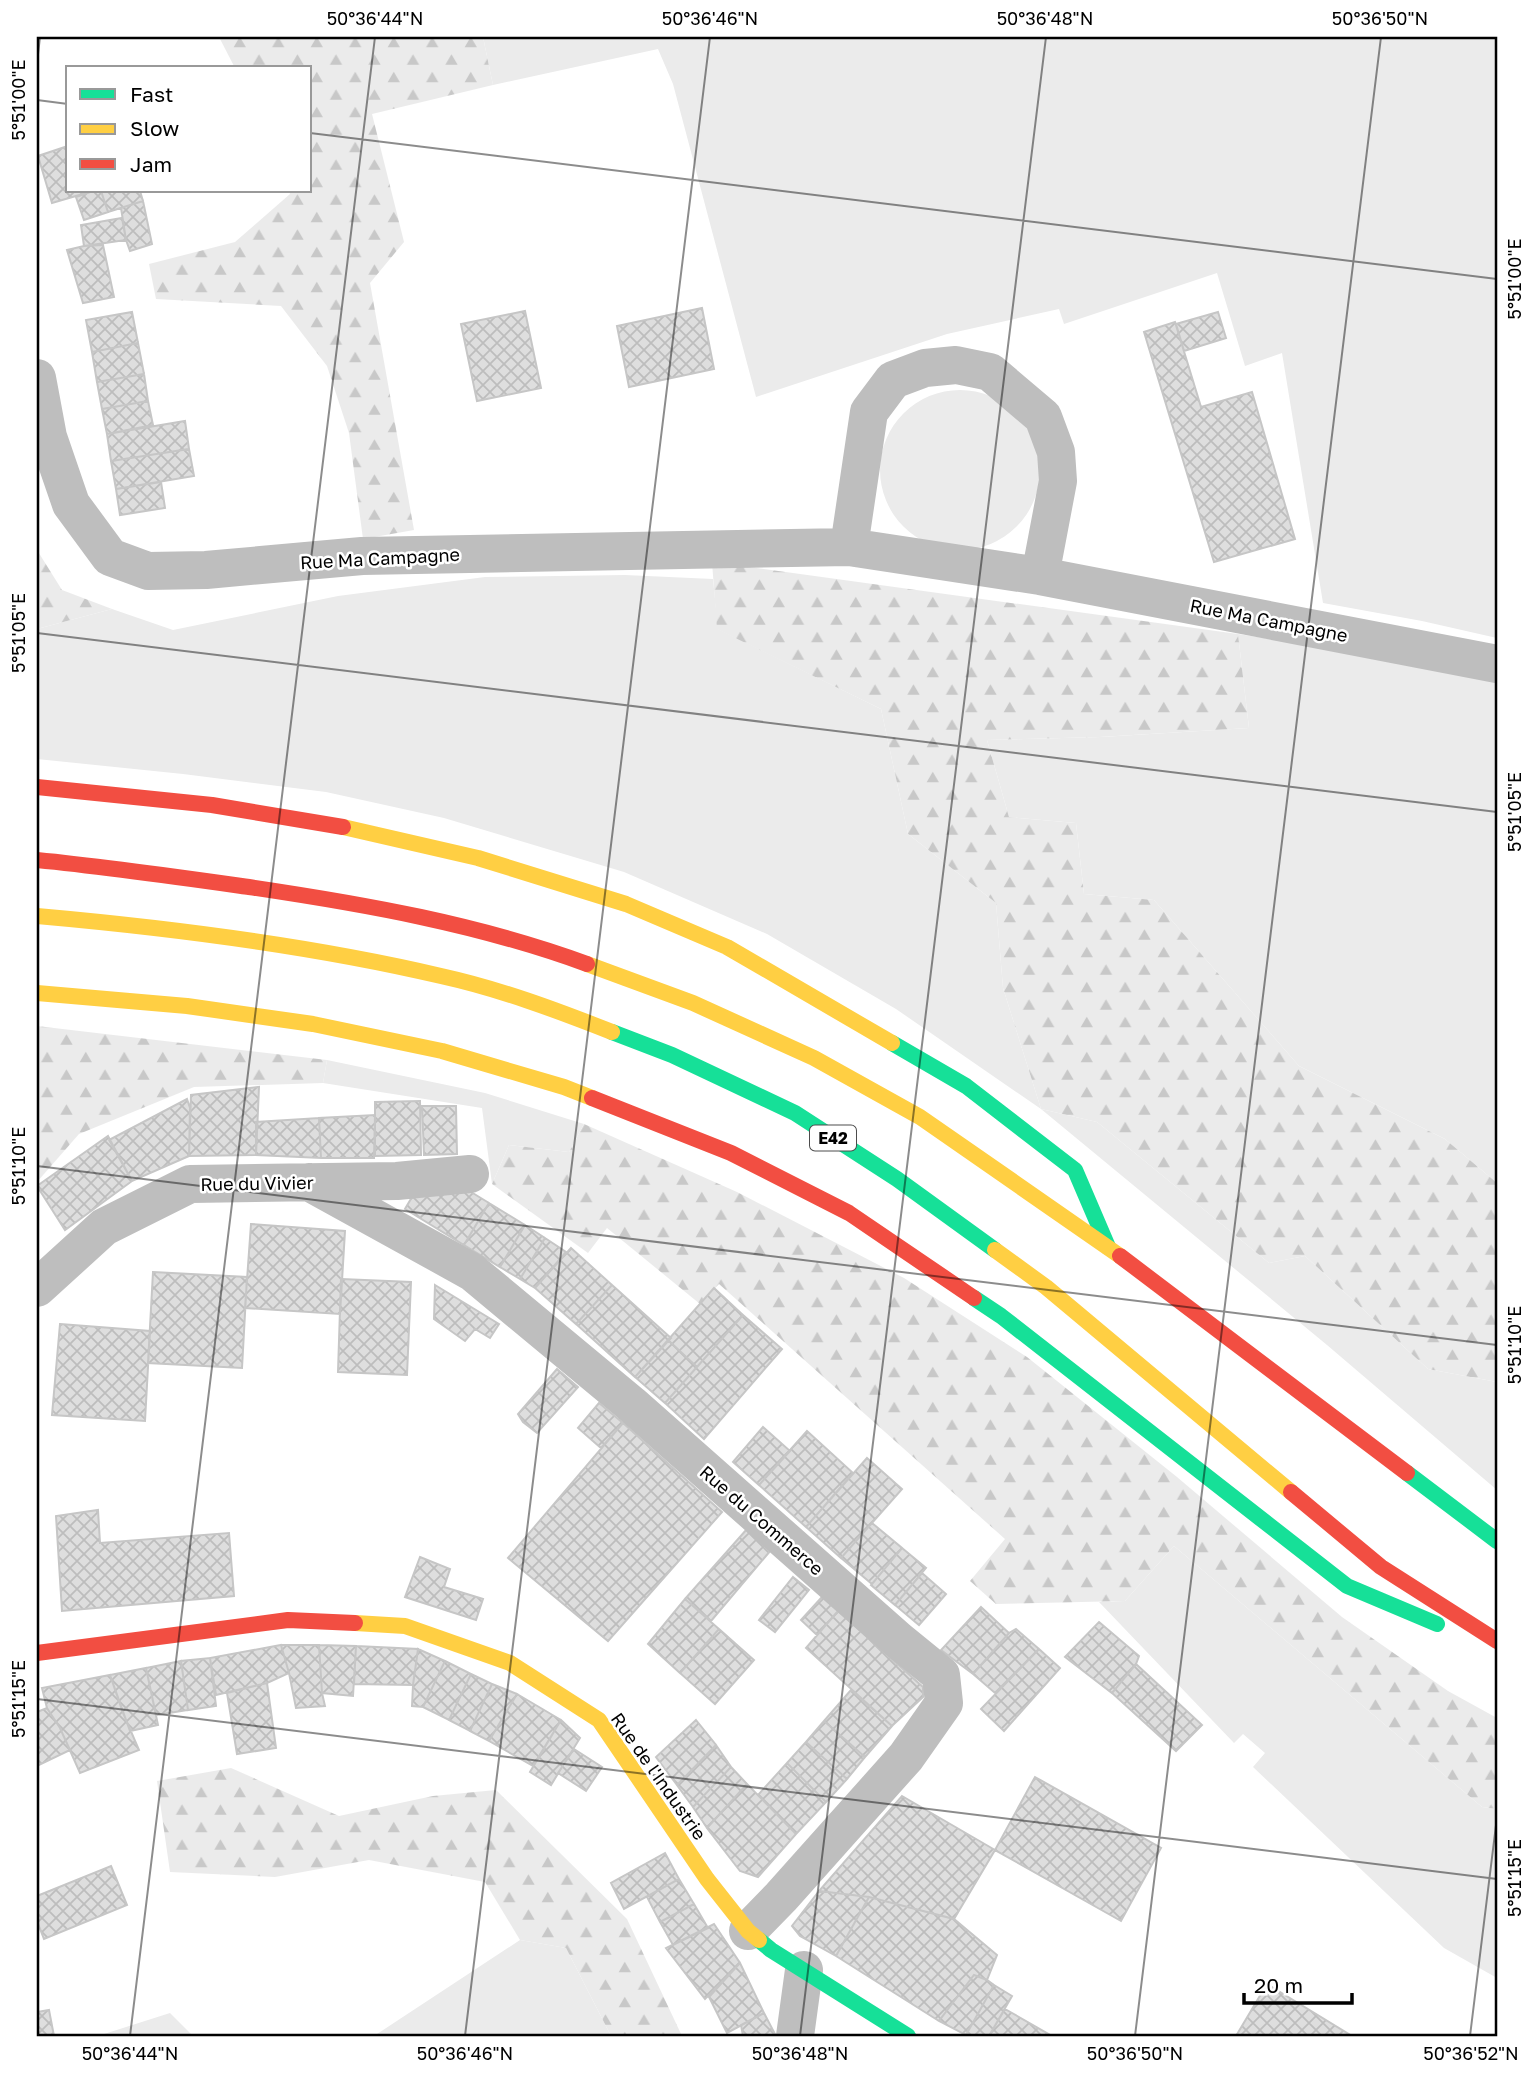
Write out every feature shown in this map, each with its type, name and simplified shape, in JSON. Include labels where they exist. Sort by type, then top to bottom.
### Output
[{"type":"main road","points":[[37,787],[212,804],[357,829],[478,858],[626,904],[727,947],[967,1086],[1075,1170],[1108,1247]]},
{"type":"main road","points":[[37,860],[302,895],[449,922],[551,951],[693,1003],[814,1058],[920,1117],[1108,1247],[1497,1541]]},
{"type":"main road","name":"E42","points":[[37,916],[105,922],[286,947],[442,976],[546,1006],[672,1055],[795,1113],[897,1179],[1046,1287],[1381,1567],[1497,1641]]},
{"type":"main road","points":[[37,993],[187,1006],[313,1024],[442,1051],[564,1087],[732,1153],[849,1213],[1001,1316],[1348,1586],[1497,1649]]},
{"type":"main road","name":"Rue de l'Industrie","points":[[37,1653],[288,1620],[405,1626],[510,1663],[599,1720],[707,1879],[748,1931],[771,1950],[908,2036]]},
{"type":"street","points":[[849,547],[869,412],[893,380],[925,368],[956,365],[990,372],[1043,418],[1056,452],[1058,481],[1040,576]]},
{"type":"street","name":"Rue Ma Campagne","points":[[37,378],[48,437],[71,504],[110,557],[148,571],[206,570],[362,556],[849,547],[1040,576],[1497,664]]},
{"type":"street","name":"Rue du Vivier","points":[[37,1288],[104,1227],[190,1184],[397,1181],[470,1174]]},
{"type":"street","name":"Rue du Commerce","points":[[309,1182],[472,1272],[631,1404],[941,1675],[944,1703],[906,1757],[748,1931]]},
{"type":"street","points":[[795,2036],[804,1970]]},
{"type":"green space","points":[[219,37],[483,37],[493,85],[372,114],[404,242],[370,283],[414,530],[363,539],[349,433],[327,366],[281,306],[156,299],[149,264],[235,242],[289,192],[312,192],[312,66],[234,66]]},
{"type":"green space","points":[[483,37],[1497,37],[1497,638],[1323,603],[1282,353],[1245,366],[1217,273],[1064,324],[1059,309],[947,334],[756,397],[673,84],[658,49],[493,85]]},
{"type":"green space","points":[[960,390],[991,396],[1017,413],[1034,439],[1040,470],[1034,501],[1017,527],[991,544],[960,550],[929,544],[903,527],[886,501],[880,470],[886,439],[903,413],[929,396]]},
{"type":"green space","points":[[37,550],[62,590],[112,609],[37,629]]},
{"type":"green space","points":[[712,562],[1238,634],[1249,728],[1100,737],[987,740],[1009,817],[1076,823],[1084,894],[1154,900],[1299,1066],[1445,1139],[1497,1183],[1497,1382],[1428,1369],[1305,1256],[1269,1263],[1097,1122],[1041,1109],[1003,988],[996,903],[908,834],[881,709],[717,629]]},
{"type":"green space","points":[[625,575],[713,579],[718,629],[881,709],[908,834],[996,903],[1003,988],[1041,1109],[896,1009],[767,934],[624,872],[444,818],[326,792],[37,759],[37,629],[112,609],[173,630],[338,596],[485,577]]},
{"type":"green space","points":[[1238,634],[1346,651],[1497,680],[1497,1183],[1445,1139],[1299,1066],[1154,900],[1084,894],[1076,823],[1009,817],[987,740],[1101,737],[1249,728]]},
{"type":"green space","points":[[37,1026],[327,1060],[323,1083],[194,1087],[79,1134],[37,1182]]},
{"type":"green space","points":[[327,1060],[485,1093],[584,1124],[569,1152],[509,1145],[492,1184],[482,1108],[323,1083]]},
{"type":"green space","points":[[1041,1109],[1097,1122],[1269,1263],[1305,1256],[1428,1369],[1497,1382],[1497,1490],[1327,1345]]},
{"type":"green space","points":[[584,1124],[737,1192],[904,1278],[1027,1357],[1177,1477],[1342,1617],[1448,1691],[1497,1718],[1497,1809],[1482,1807],[1174,1546],[1125,1601],[996,1604],[970,1581],[1005,1539],[719,1284],[700,1304],[607,1228],[588,1253],[492,1184],[509,1145],[569,1152]]},
{"type":"green space","points":[[1174,1546],[1482,1807],[1497,1809],[1497,1978],[1444,1948],[1253,1767],[1265,1753],[1243,1734],[1234,1743],[1099,1602],[1125,1601]]},
{"type":"green space","points":[[231,1768],[339,1816],[433,1796],[496,1790],[627,1919],[682,2036],[611,2036],[566,1948],[520,1940],[485,1882],[369,1860],[275,1877],[170,1872],[157,1781]]},
{"type":"green space","points":[[520,1940],[566,1948],[611,2036],[374,2036]]},
{"type":"green space","points":[[170,2013],[193,2036],[101,2036],[101,2035]]},
{"type":"building","points":[[66,147],[66,192],[90,192],[52,203],[38,156]]},
{"type":"building","points":[[90,192],[101,192],[108,212],[84,220],[76,197]]},
{"type":"building","points":[[101,192],[140,192],[143,201],[108,212]]},
{"type":"building","points":[[143,201],[152,244],[130,251],[121,208]]},
{"type":"building","points":[[122,218],[126,240],[84,246],[81,225]]},
{"type":"building","points":[[103,245],[114,297],[83,303],[67,250]]},
{"type":"building","points":[[702,308],[714,369],[629,387],[617,326]]},
{"type":"building","points":[[525,311],[541,388],[477,401],[461,324]]},
{"type":"building","points":[[132,312],[138,343],[92,352],[86,320]]},
{"type":"building","points":[[1218,312],[1226,338],[1184,351],[1176,324]]},
{"type":"building","points":[[1175,322],[1201,407],[1252,392],[1295,539],[1214,562],[1144,332]]},
{"type":"building","points":[[138,343],[144,374],[97,382],[92,352]]},
{"type":"building","points":[[144,374],[148,401],[102,409],[97,382]]},
{"type":"building","points":[[148,401],[153,425],[107,434],[102,409]]},
{"type":"building","points":[[185,421],[189,449],[111,461],[107,434]]},
{"type":"building","points":[[189,449],[194,476],[116,489],[111,461]]},
{"type":"building","points":[[161,482],[165,508],[120,515],[116,489]]},
{"type":"building","points":[[259,1087],[256,1155],[189,1156],[191,1095]]},
{"type":"building","points":[[187,1099],[190,1108],[189,1156],[132,1181],[109,1140]]},
{"type":"building","points":[[420,1101],[421,1155],[375,1156],[375,1102]]},
{"type":"building","points":[[422,1106],[456,1106],[457,1154],[424,1155]]},
{"type":"building","points":[[375,1115],[374,1158],[321,1158],[319,1118]]},
{"type":"building","points":[[319,1118],[321,1158],[256,1155],[256,1122]]},
{"type":"building","points":[[108,1136],[132,1181],[65,1230],[37,1186]]},
{"type":"building","points":[[458,1184],[489,1203],[464,1245],[405,1209],[415,1192]]},
{"type":"building","points":[[489,1203],[525,1225],[500,1267],[464,1245]]},
{"type":"building","points":[[251,1224],[345,1231],[340,1314],[245,1308]]},
{"type":"building","points":[[525,1225],[545,1238],[520,1279],[500,1267]]},
{"type":"building","points":[[545,1238],[566,1252],[535,1288],[520,1279]]},
{"type":"building","points":[[571,1248],[612,1285],[576,1324],[535,1288]]},
{"type":"building","points":[[153,1272],[247,1277],[242,1368],[148,1363]]},
{"type":"building","points":[[341,1279],[411,1282],[407,1375],[338,1372]]},
{"type":"building","points":[[435,1285],[499,1324],[490,1338],[475,1329],[465,1341],[434,1319]]},
{"type":"building","points":[[612,1285],[671,1338],[635,1377],[576,1324]]},
{"type":"building","points":[[714,1288],[743,1315],[697,1367],[668,1340]]},
{"type":"building","points":[[743,1315],[782,1349],[704,1439],[665,1403]]},
{"type":"building","points":[[60,1324],[150,1331],[145,1421],[52,1415]]},
{"type":"building","points":[[668,1340],[697,1367],[665,1403],[635,1377]]},
{"type":"building","points":[[557,1369],[578,1387],[537,1433],[523,1422],[518,1414]]},
{"type":"building","points":[[599,1403],[623,1423],[601,1448],[578,1428]]},
{"type":"building","points":[[623,1423],[722,1512],[608,1641],[508,1558]]},
{"type":"building","points":[[763,1427],[790,1451],[759,1485],[733,1462]]},
{"type":"building","points":[[807,1431],[853,1473],[806,1527],[759,1485]]},
{"type":"building","points":[[867,1458],[902,1489],[841,1558],[806,1527]]},
{"type":"building","points":[[98,1510],[100,1543],[229,1533],[234,1596],[62,1611],[56,1516]]},
{"type":"building","points":[[872,1523],[902,1548],[872,1584],[841,1558]]},
{"type":"building","points":[[747,1529],[771,1550],[711,1621],[685,1599]]},
{"type":"building","points":[[902,1548],[926,1568],[895,1605],[871,1585]]},
{"type":"building","points":[[420,1557],[450,1569],[444,1587],[483,1599],[476,1620],[405,1597]]},
{"type":"building","points":[[922,1573],[946,1594],[919,1625],[895,1605]]},
{"type":"building","points":[[793,1577],[809,1590],[775,1632],[759,1620]]},
{"type":"building","points":[[822,1597],[838,1611],[817,1635],[801,1620]]},
{"type":"building","points":[[685,1599],[719,1629],[680,1673],[648,1644]]},
{"type":"building","points":[[981,1607],[1009,1633],[973,1674],[941,1650]]},
{"type":"building","points":[[838,1611],[923,1687],[923,1697],[892,1726],[806,1648]]},
{"type":"building","points":[[1099,1622],[1139,1656],[1136,1664],[1112,1693],[1065,1657]]},
{"type":"building","points":[[719,1629],[754,1660],[715,1704],[680,1673]]},
{"type":"building","points":[[1016,1629],[1039,1649],[995,1693],[973,1674],[1009,1633]]},
{"type":"building","points":[[281,1645],[289,1673],[267,1683],[216,1695],[210,1658]]},
{"type":"building","points":[[281,1645],[319,1645],[325,1706],[296,1708]]},
{"type":"building","points":[[319,1645],[356,1646],[353,1696],[322,1693]]},
{"type":"building","points":[[356,1646],[418,1649],[413,1685],[354,1684]]},
{"type":"building","points":[[418,1649],[445,1661],[423,1707],[412,1706]]},
{"type":"building","points":[[1039,1649],[1060,1668],[1004,1731],[981,1709]]},
{"type":"building","points":[[210,1658],[216,1706],[188,1710],[181,1661]]},
{"type":"building","points":[[181,1661],[188,1710],[156,1715],[146,1668]]},
{"type":"building","points":[[445,1661],[471,1674],[449,1720],[423,1707]]},
{"type":"building","points":[[1136,1664],[1202,1725],[1176,1751],[1112,1693]]},
{"type":"building","points":[[146,1668],[158,1725],[130,1731],[110,1675]]},
{"type":"building","points":[[471,1674],[492,1684],[470,1731],[449,1720]]},
{"type":"building","points":[[110,1675],[139,1750],[80,1773],[60,1728],[47,1708],[42,1688]]},
{"type":"building","points":[[267,1683],[276,1748],[237,1754],[227,1693]]},
{"type":"building","points":[[492,1684],[517,1694],[489,1741],[470,1731]]},
{"type":"building","points":[[851,1690],[892,1726],[865,1757],[824,1721]]},
{"type":"building","points":[[517,1694],[561,1720],[533,1766],[489,1741]]},
{"type":"building","points":[[47,1708],[70,1750],[37,1766],[37,1712]]},
{"type":"building","points":[[561,1720],[580,1738],[551,1785],[530,1772]]},
{"type":"building","points":[[696,1720],[716,1745],[677,1785],[656,1757]]},
{"type":"building","points":[[824,1721],[865,1757],[847,1779],[806,1742]]},
{"type":"building","points":[[806,1742],[847,1779],[826,1802],[787,1763]]},
{"type":"building","points":[[716,1745],[731,1767],[693,1807],[677,1785]]},
{"type":"building","points":[[574,1749],[602,1767],[586,1791],[558,1773]]},
{"type":"building","points":[[787,1763],[826,1802],[796,1834],[758,1795]]},
{"type":"building","points":[[731,1767],[747,1784],[707,1828],[693,1807]]},
{"type":"building","points":[[1035,1777],[1161,1848],[1121,1921],[995,1850]]},
{"type":"building","points":[[747,1784],[796,1834],[758,1877],[740,1871],[707,1828]]},
{"type":"building","points":[[902,1796],[995,1850],[954,1919],[869,1897],[819,1891]]},
{"type":"building","points":[[665,1853],[679,1879],[624,1909],[611,1883]]},
{"type":"building","points":[[111,1866],[127,1905],[44,1939],[37,1921],[37,1896]]},
{"type":"building","points":[[679,1879],[694,1904],[660,1922],[647,1897]]},
{"type":"building","points":[[819,1891],[869,1897],[836,1956],[800,1936],[792,1926]]},
{"type":"building","points":[[869,1897],[954,1919],[997,1955],[987,1980],[974,1975],[939,2021],[836,1956]]},
{"type":"building","points":[[694,1904],[708,1928],[673,1945],[660,1922]]},
{"type":"building","points":[[714,1924],[740,1963],[705,1999],[666,1948]]},
{"type":"building","points":[[740,1963],[764,2013],[727,2033],[709,1997]]},
{"type":"building","points":[[974,1975],[994,1985],[966,2035],[939,2021]]},
{"type":"building","points":[[1267,1984],[1352,2036],[1236,2036]]},
{"type":"building","points":[[994,1985],[1012,1996],[989,2036],[966,2035]]},
{"type":"building","points":[[1005,2009],[1052,2036],[989,2036]]},
{"type":"building","points":[[49,2010],[54,2036],[37,2036],[37,2012]]},
{"type":"building","points":[[764,2013],[776,2036],[743,2036],[741,2025]]},
{"type":"traffic: fast","points":[[612,1032],[672,1055],[795,1113],[897,1179],[995,1250]]},
{"type":"traffic: fast","points":[[892,1043],[966,1086],[1075,1170],[1108,1247]]},
{"type":"traffic: fast","points":[[974,1298],[1001,1316],[1347,1586],[1437,1624]]},
{"type":"traffic: fast","points":[[1407,1473],[1497,1541]]},
{"type":"traffic: fast","points":[[759,1940],[908,2036]]},
{"type":"traffic: slow","points":[[343,827],[478,858],[626,904],[727,947],[892,1043]]},
{"type":"traffic: slow","points":[[37,916],[240,939],[391,965],[506,994],[612,1032]]},
{"type":"traffic: slow","points":[[587,964],[693,1003],[814,1058],[920,1117],[1120,1256]]},
{"type":"traffic: slow","points":[[37,993],[187,1006],[313,1024],[442,1051],[564,1087],[592,1098]]},
{"type":"traffic: slow","points":[[995,1250],[1046,1287],[1291,1492]]},
{"type":"traffic: slow","points":[[355,1623],[405,1626],[510,1663],[599,1720],[707,1879],[748,1931],[759,1940]]},
{"type":"traffic: jam","points":[[37,787],[212,805],[343,827]]},
{"type":"traffic: jam","points":[[37,860],[249,887],[378,908],[504,937],[587,964]]},
{"type":"traffic: jam","points":[[592,1098],[731,1153],[849,1213],[974,1298]]},
{"type":"traffic: jam","points":[[1120,1256],[1407,1473]]},
{"type":"traffic: jam","points":[[1291,1492],[1381,1567],[1497,1641]]},
{"type":"traffic: jam","points":[[37,1653],[288,1620],[355,1623]]}]
